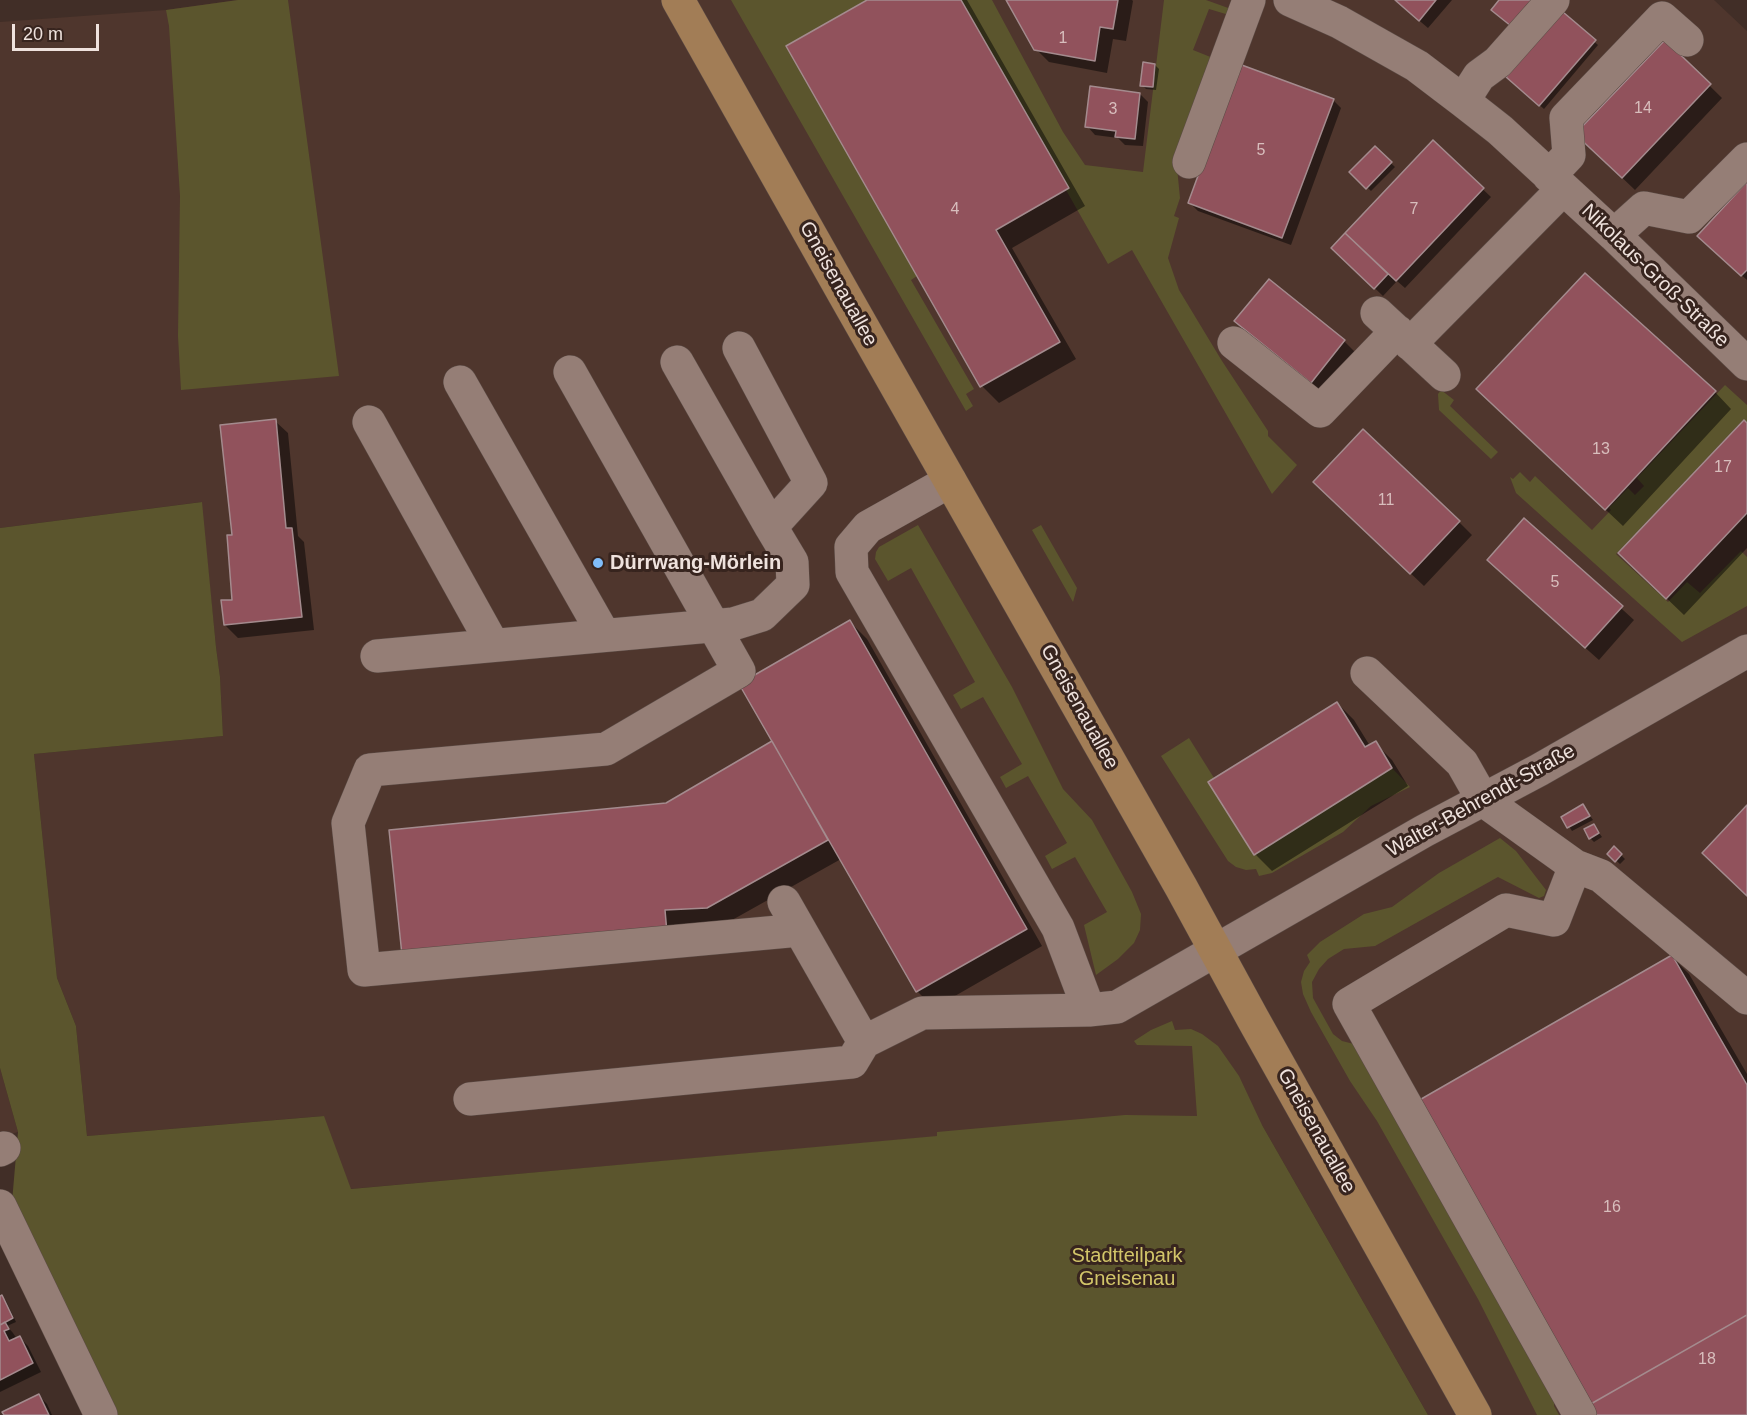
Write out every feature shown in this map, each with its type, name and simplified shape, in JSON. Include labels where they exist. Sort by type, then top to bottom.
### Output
[{"type":"main road","name":"Gneisenauallee","points":[[678,0],[1216,950],[1475,1415]]},
{"type":"street","points":[[1189,162],[1249,0]]},
{"type":"street","name":"Nikolaus-Groß-Straße","points":[[1290,0],[1339,22],[1417,66],[1463,100],[1500,130],[1614,235],[1747,363]]},
{"type":"street","points":[[1463,100],[1479,76],[1498,62],[1553,0]]},
{"type":"street","points":[[1556,182],[1569,155],[1566,118],[1662,18],[1687,40]]},
{"type":"street","points":[[1614,235],[1644,208],[1689,217],[1747,159]]},
{"type":"street","name":"Nikolaus-Groß-Straße","points":[[1234,343],[1320,411],[1395,329],[1556,182]]},
{"type":"street","points":[[1395,329],[1444,375]]},
{"type":"street","points":[[739,348],[811,483],[771,527]]},
{"type":"street","points":[[377,656],[733,624],[762,615],[793,585],[792,562],[677,362]]},
{"type":"street","points":[[570,372],[740,671],[606,749],[370,770],[348,823],[364,970],[800,930]]},
{"type":"street","points":[[460,382],[604,635]]},
{"type":"street","points":[[369,422],[493,645]]},
{"type":"street","points":[[950,481],[868,527],[851,547],[852,572],[1058,928],[1089,1010]]},
{"type":"street","name":"Walter-Behrendt-Straße","points":[[864,1042],[922,1013],[1089,1010],[1117,1006],[1747,651]]},
{"type":"street","points":[[1367,673],[1462,763],[1483,800],[1575,866],[1601,876],[1747,998]]},
{"type":"street","points":[[1575,866],[1554,920],[1506,910],[1349,1004],[1580,1415]]},
{"type":"street","points":[[470,1099],[852,1062],[864,1042],[784,902]]},
{"type":"street","points":[[0,1206],[101,1415]]},
{"type":"shaded area","points":[[238,0],[1714,0],[1747,31],[1747,1415],[1428,1415],[1262,1125],[1123,1120],[350,1189],[323,1116],[87,1136],[76,1026],[57,978],[34,754],[223,736],[220,677],[201,502],[0,528],[0,22],[166,10]]},
{"type":"shaded area","points":[[0,1068],[18,1132],[0,1137]]},
{"type":"green space","points":[[238,0],[288,0],[339,376],[181,390],[178,336],[180,196],[166,10]]},
{"type":"green space","points":[[731,0],[867,0],[786,46],[917,276],[911,280],[974,389],[966,394],[973,406],[966,411]]},
{"type":"green space","points":[[961,0],[992,0],[1063,132],[1085,165],[1143,172],[1164,0],[1206,0],[1231,9],[1229,15],[1209,9],[1193,50],[1213,58],[1176,157],[1180,198],[1174,216],[1179,218],[1168,258],[1179,290],[1268,431],[1268,436],[1297,465],[1272,494],[1132,250],[1108,264],[1066,190],[1068,188]]},
{"type":"green space","points":[[1725,385],[1747,405],[1747,423],[1743,420],[1616,554],[1668,602],[1687,582],[1700,593],[1741,551],[1747,557],[1747,606],[1682,642],[1516,493],[1510,477],[1513,479],[1520,472],[1530,482],[1535,476],[1592,530],[1628,488],[1635,495],[1644,486],[1637,478]]},
{"type":"green space","points":[[1441,390],[1454,400],[1450,406],[1498,452],[1491,459],[1439,410],[1438,394]]},
{"type":"green space","name":"Stadtteilpark Gneisenau","points":[[202,502],[220,677],[223,736],[34,754],[57,978],[76,1026],[87,1136],[324,1116],[351,1189],[937,1136],[937,1132],[1125,1115],[1197,1116],[1192,1046],[1137,1045],[1134,1041],[1151,1030],[1172,1021],[1175,1030],[1191,1029],[1218,1046],[1239,1076],[1262,1125],[1428,1415],[116,1415],[12,1202],[18,1132],[0,1068],[0,528]]},
{"type":"green space","points":[[918,525],[1012,687],[1063,789],[1092,820],[1132,892],[1141,914],[1140,930],[1134,943],[1118,959],[1096,975],[1084,925],[1107,912],[1075,857],[1052,869],[1045,856],[1067,843],[1028,776],[1006,788],[1000,777],[1022,764],[983,697],[961,709],[953,695],[975,682],[911,568],[888,581],[875,559],[879,547]]},
{"type":"green space","points":[[1041,525],[1077,588],[1073,602],[1032,530]]},
{"type":"green space","points":[[1189,738],[1214,778],[1208,782],[1254,855],[1392,768],[1410,787],[1371,806],[1343,832],[1272,873],[1259,876],[1256,869],[1246,870],[1228,861],[1161,756]]},
{"type":"green space","points":[[1500,838],[1516,851],[1546,890],[1544,896],[1539,898],[1498,877],[1375,946],[1344,949],[1328,959],[1312,982],[1313,998],[1333,1034],[1342,1041],[1358,1045],[1555,1381],[1554,1406],[1559,1415],[1537,1415],[1478,1299],[1377,1121],[1350,1081],[1311,1012],[1303,994],[1301,982],[1310,962],[1307,955],[1320,942],[1364,914],[1392,907],[1439,873]]},
{"type":"building","points":[[867,0],[961,0],[1069,188],[996,230],[1060,342],[980,387],[786,46]]},
{"type":"building","points":[[1006,0],[1118,0],[1113,29],[1100,27],[1095,61],[1034,50]]},
{"type":"building","points":[[1395,0],[1436,0],[1419,21]]},
{"type":"building","points":[[1499,0],[1532,0],[1511,26],[1491,10]]},
{"type":"building","points":[[1563,12],[1596,40],[1539,106],[1506,77]]},
{"type":"building","points":[[1665,40],[1711,84],[1622,178],[1575,134]]},
{"type":"building","points":[[1143,62],[1155,64],[1153,87],[1140,86]]},
{"type":"building","points":[[1239,64],[1334,99],[1282,238],[1188,203]]},
{"type":"building","points":[[1090,86],[1140,93],[1135,139],[1115,137],[1116,131],[1085,127]]},
{"type":"building","points":[[1433,140],[1484,188],[1396,281],[1345,233]]},
{"type":"building","points":[[1375,146],[1392,162],[1366,189],[1349,172]]},
{"type":"building","points":[[1747,182],[1747,270],[1741,276],[1697,236]]},
{"type":"building","points":[[1345,233],[1388,274],[1374,289],[1331,248]]},
{"type":"building","points":[[1585,273],[1716,391],[1605,510],[1476,389]]},
{"type":"building","points":[[1269,279],[1345,340],[1311,383],[1234,321]]},
{"type":"building","points":[[276,419],[286,528],[292,528],[302,617],[224,625],[221,600],[232,600],[227,535],[232,535],[220,425]]},
{"type":"building","points":[[1744,420],[1747,423],[1747,513],[1666,599],[1618,553]]},
{"type":"building","points":[[1363,429],[1460,521],[1410,574],[1313,482]]},
{"type":"building","points":[[1524,518],[1623,606],[1585,648],[1487,560]]},
{"type":"building","points":[[850,620],[1027,929],[916,992],[739,684]]},
{"type":"building","points":[[1337,702],[1365,747],[1376,741],[1392,768],[1254,855],[1208,782]]},
{"type":"building","points":[[772,741],[828,840],[707,908],[665,910],[667,933],[402,955],[389,830],[666,803]]},
{"type":"building","points":[[1583,804],[1590,816],[1567,828],[1561,817]]},
{"type":"building","points":[[1747,805],[1747,896],[1702,853]]},
{"type":"building","points":[[1594,824],[1599,833],[1589,839],[1584,829]]},
{"type":"building","points":[[1614,846],[1622,854],[1615,862],[1607,854]]},
{"type":"building","points":[[1672,955],[1747,1085],[1747,1315],[1589,1405],[1416,1102]]},
{"type":"building","points":[[2,1295],[13,1318],[0,1325],[0,1296]]},
{"type":"building","points":[[1747,1315],[1747,1415],[1595,1415],[1589,1405]]},
{"type":"building","points":[[5,1322],[9,1329],[4,1331],[9,1341],[20,1336],[33,1363],[0,1380],[0,1325]]},
{"type":"building","points":[[39,1394],[49,1415],[4,1415],[2,1412]]},
{"type":"place","name":"Dürrwang-Mörlein","points":[[598,563]]}]
